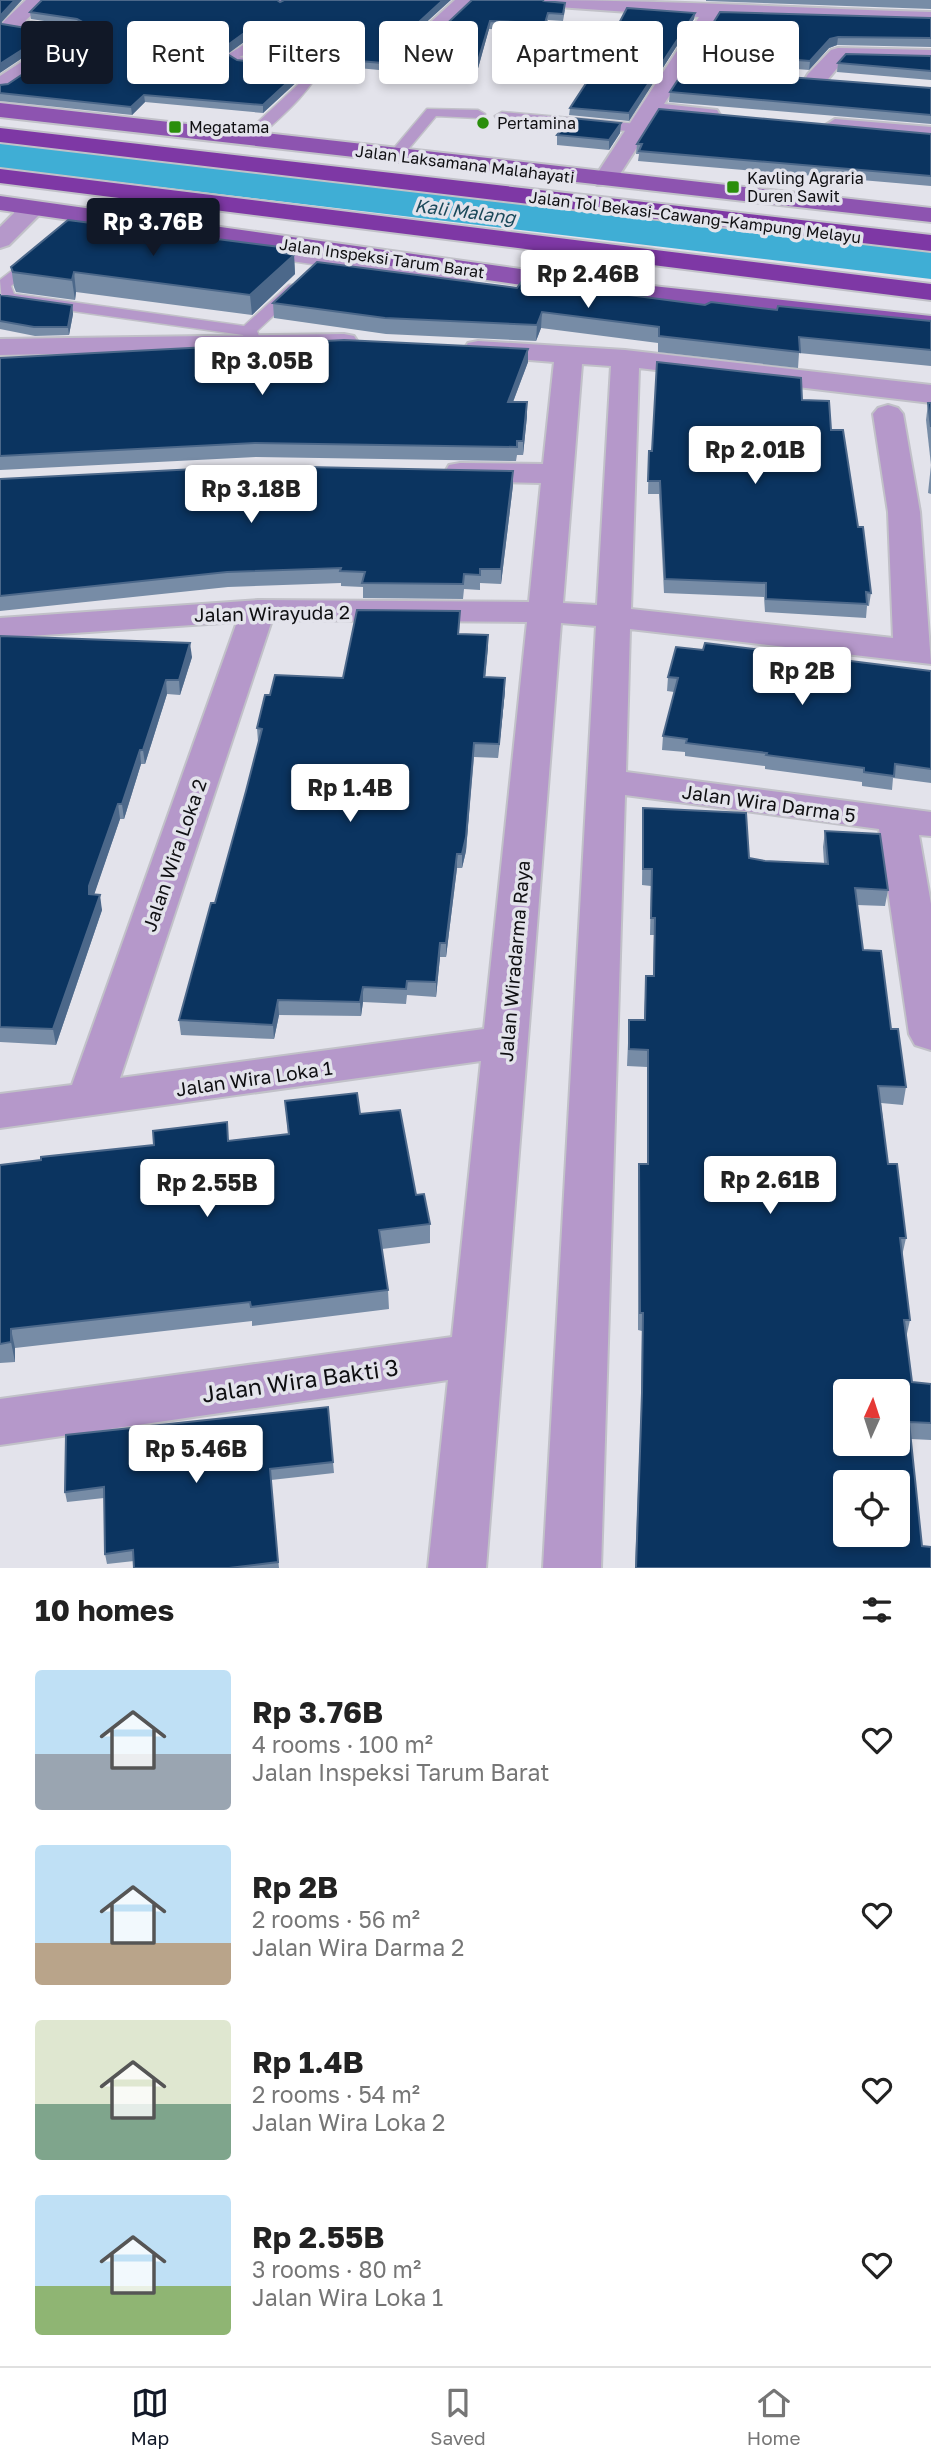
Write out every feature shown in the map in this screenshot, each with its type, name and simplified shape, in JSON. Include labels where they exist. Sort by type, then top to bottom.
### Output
[{"type":"highway","points":[[0,122],[931,229]]},
{"type":"highway","name":"Jalan Tol Bekasi–Cawang–Kampung Melayu","points":[[0,135],[931,243]]},
{"type":"highway","points":[[0,176],[799,278],[931,292]]},
{"type":"highway","points":[[324,250],[931,313]]},
{"type":"main road","name":"Jalan Laksamana Malahayati","points":[[0,110],[931,215]]},
{"type":"main road","name":"Jalan Inspeksi Tarum Barat","points":[[8,204],[633,292],[931,324]]},
{"type":"street","points":[[0,85],[77,35],[10,25],[37,0]]},
{"type":"street","points":[[443,21],[466,0]]},
{"type":"street","points":[[544,0],[712,12],[931,18]]},
{"type":"street","points":[[707,21],[712,12]]},
{"type":"street","points":[[816,79],[838,54],[931,56]]},
{"type":"street","points":[[605,180],[677,70]]},
{"type":"street","points":[[799,78],[842,81]]},
{"type":"street","points":[[644,119],[737,117]]},
{"type":"street","points":[[820,124],[931,134]]},
{"type":"street","points":[[0,240],[27,215],[8,204]]},
{"type":"street","points":[[0,347],[251,337],[375,344]]},
{"type":"street","points":[[458,348],[625,358],[931,394]]},
{"type":"street","name":"Jalan Wiradarma Raya","points":[[457,1568],[569,353]]},
{"type":"street","points":[[572,1568],[625,358]]},
{"type":"street","points":[[888,414],[918,513],[921,652]]},
{"type":"street","points":[[433,472],[558,474]]},
{"type":"street","name":"Jalan Wirayuda 2","points":[[0,628],[258,610],[545,612],[614,617],[921,652]]},
{"type":"street","name":"Jalan Wira Loka 2","points":[[89,1101],[258,610]]},
{"type":"street","name":"Jalan Wira Darma 5","points":[[607,781],[914,822]]},
{"type":"street","points":[[914,822],[931,1034]]},
{"type":"street","name":"Jalan Wira Loka 1","points":[[0,1111],[507,1042]]},
{"type":"street","name":"Jalan Wira Bakti 3","points":[[0,1422],[475,1355]]},
{"type":"lane","points":[[260,43],[316,51],[321,57],[312,77],[301,69],[238,61],[230,57],[243,46],[260,43]]},
{"type":"lane","points":[[248,139],[307,84]]},
{"type":"lane","points":[[395,156],[432,112],[478,114]]},
{"type":"lane","points":[[502,116],[644,119]]},
{"type":"lane","points":[[86,232],[324,250],[704,313]]},
{"type":"lane","points":[[45,250],[3,285],[8,298],[251,337],[324,250]]},
{"type":"water","name":"Kali Malang","points":[[0,135],[931,243],[931,279],[0,168]]},
{"type":"building","points":[[0,0],[15,0],[0,16]]},
{"type":"building","points":[[42,0],[443,0],[420,21],[379,21],[379,63],[365,61],[365,21],[243,21],[243,34],[229,44],[229,21],[127,21],[127,84],[229,84],[229,55],[243,61],[243,84],[286,84],[263,105],[144,95],[131,107],[0,93],[0,85],[8,84],[21,75],[21,84],[113,84],[113,21],[81,21],[30,12]]},
{"type":"building","points":[[472,0],[542,0],[565,3],[563,14],[548,13],[546,21],[490,21],[478,61],[478,21],[450,21]]},
{"type":"building","points":[[627,8],[695,13],[690,21],[677,21],[677,40],[663,61],[663,21],[620,21]]},
{"type":"building","points":[[720,12],[931,18],[931,38],[838,37],[830,39],[810,61],[799,60],[799,21],[714,21]]},
{"type":"building","points":[[0,22],[21,27],[21,51],[0,64]]},
{"type":"building","points":[[846,54],[931,56],[931,71],[838,63]]},
{"type":"building","points":[[799,78],[931,88],[931,115],[670,92],[677,81],[677,84],[799,84]]},
{"type":"building","points":[[586,84],[648,84],[629,113],[570,108]]},
{"type":"building","points":[[659,109],[931,134],[931,176],[639,151],[642,144],[637,144]]},
{"type":"building","points":[[571,118],[621,123],[609,140],[557,135]]},
{"type":"building","points":[[68,220],[288,248],[283,253],[294,255],[250,295],[74,272],[72,280],[13,272],[11,267]]},
{"type":"building","points":[[317,262],[517,288],[522,281],[705,305],[711,302],[777,310],[778,306],[931,321],[931,350],[799,337],[800,352],[659,336],[659,327],[542,312],[537,325],[385,318],[273,303]]},
{"type":"building","points":[[0,295],[72,305],[68,327],[34,327],[0,321]]},
{"type":"building","points":[[344,340],[528,349],[508,402],[527,402],[523,441],[517,441],[517,447],[255,443],[0,456],[0,358]]},
{"type":"building","points":[[657,362],[801,378],[802,400],[829,401],[831,430],[843,430],[858,527],[863,527],[871,593],[866,592],[867,604],[766,599],[766,583],[665,579],[660,481],[648,481]]},
{"type":"building","points":[[928,403],[931,403],[931,427]]},
{"type":"building","points":[[255,466],[513,471],[501,569],[480,569],[480,575],[464,574],[463,584],[362,583],[365,572],[340,571],[341,568],[227,572],[0,596],[0,479]]},
{"type":"building","points":[[357,610],[460,611],[458,634],[488,635],[484,677],[505,678],[499,744],[474,743],[466,837],[462,854],[457,854],[446,943],[440,943],[436,982],[407,981],[406,989],[363,987],[360,1002],[278,1000],[273,1025],[179,1020],[211,903],[215,903],[246,791],[262,729],[257,728],[265,695],[270,695],[275,675],[343,678]]},
{"type":"building","points":[[0,636],[190,643],[179,680],[166,680],[143,750],[140,750],[122,804],[118,804],[89,886],[89,894],[100,895],[53,1029],[0,1027]]},
{"type":"building","points":[[705,643],[931,671],[931,769],[895,764],[894,776],[864,772],[864,768],[686,743],[687,739],[663,736],[678,678],[668,677],[676,647],[703,650]]},
{"type":"building","points":[[643,808],[746,813],[749,858],[765,861],[828,864],[825,831],[880,834],[888,890],[855,888],[863,950],[881,951],[891,1029],[898,1029],[906,1087],[878,1086],[888,1164],[897,1164],[906,1238],[900,1238],[910,1320],[904,1320],[912,1382],[931,1384],[931,1423],[910,1422],[910,1379],[833,1379],[833,1456],[910,1456],[910,1432],[922,1546],[931,1547],[931,1568],[636,1568],[643,1313],[640,1313],[639,1164],[648,1164],[648,1050],[629,1049],[629,1020],[645,1020],[646,976],[654,976],[652,869],[643,869]]},
{"type":"building","points":[[357,1093],[360,1114],[400,1110],[416,1195],[424,1194],[430,1224],[379,1230],[388,1290],[251,1307],[250,1302],[11,1329],[11,1342],[0,1344],[0,1165],[41,1160],[41,1157],[154,1145],[153,1131],[227,1122],[228,1141],[289,1134],[285,1101]]},
{"type":"building","points":[[328,1407],[333,1462],[270,1469],[278,1562],[229,1568],[134,1568],[133,1550],[105,1554],[104,1487],[65,1492],[66,1435]]},
{"type":"place","name":"Pertamina","points":[[483,123]]},
{"type":"place","name":"Megatama","points":[[175,127]]},
{"type":"place","name":"Kavling Agraria Duren Sawit","points":[[733,187]]}]
